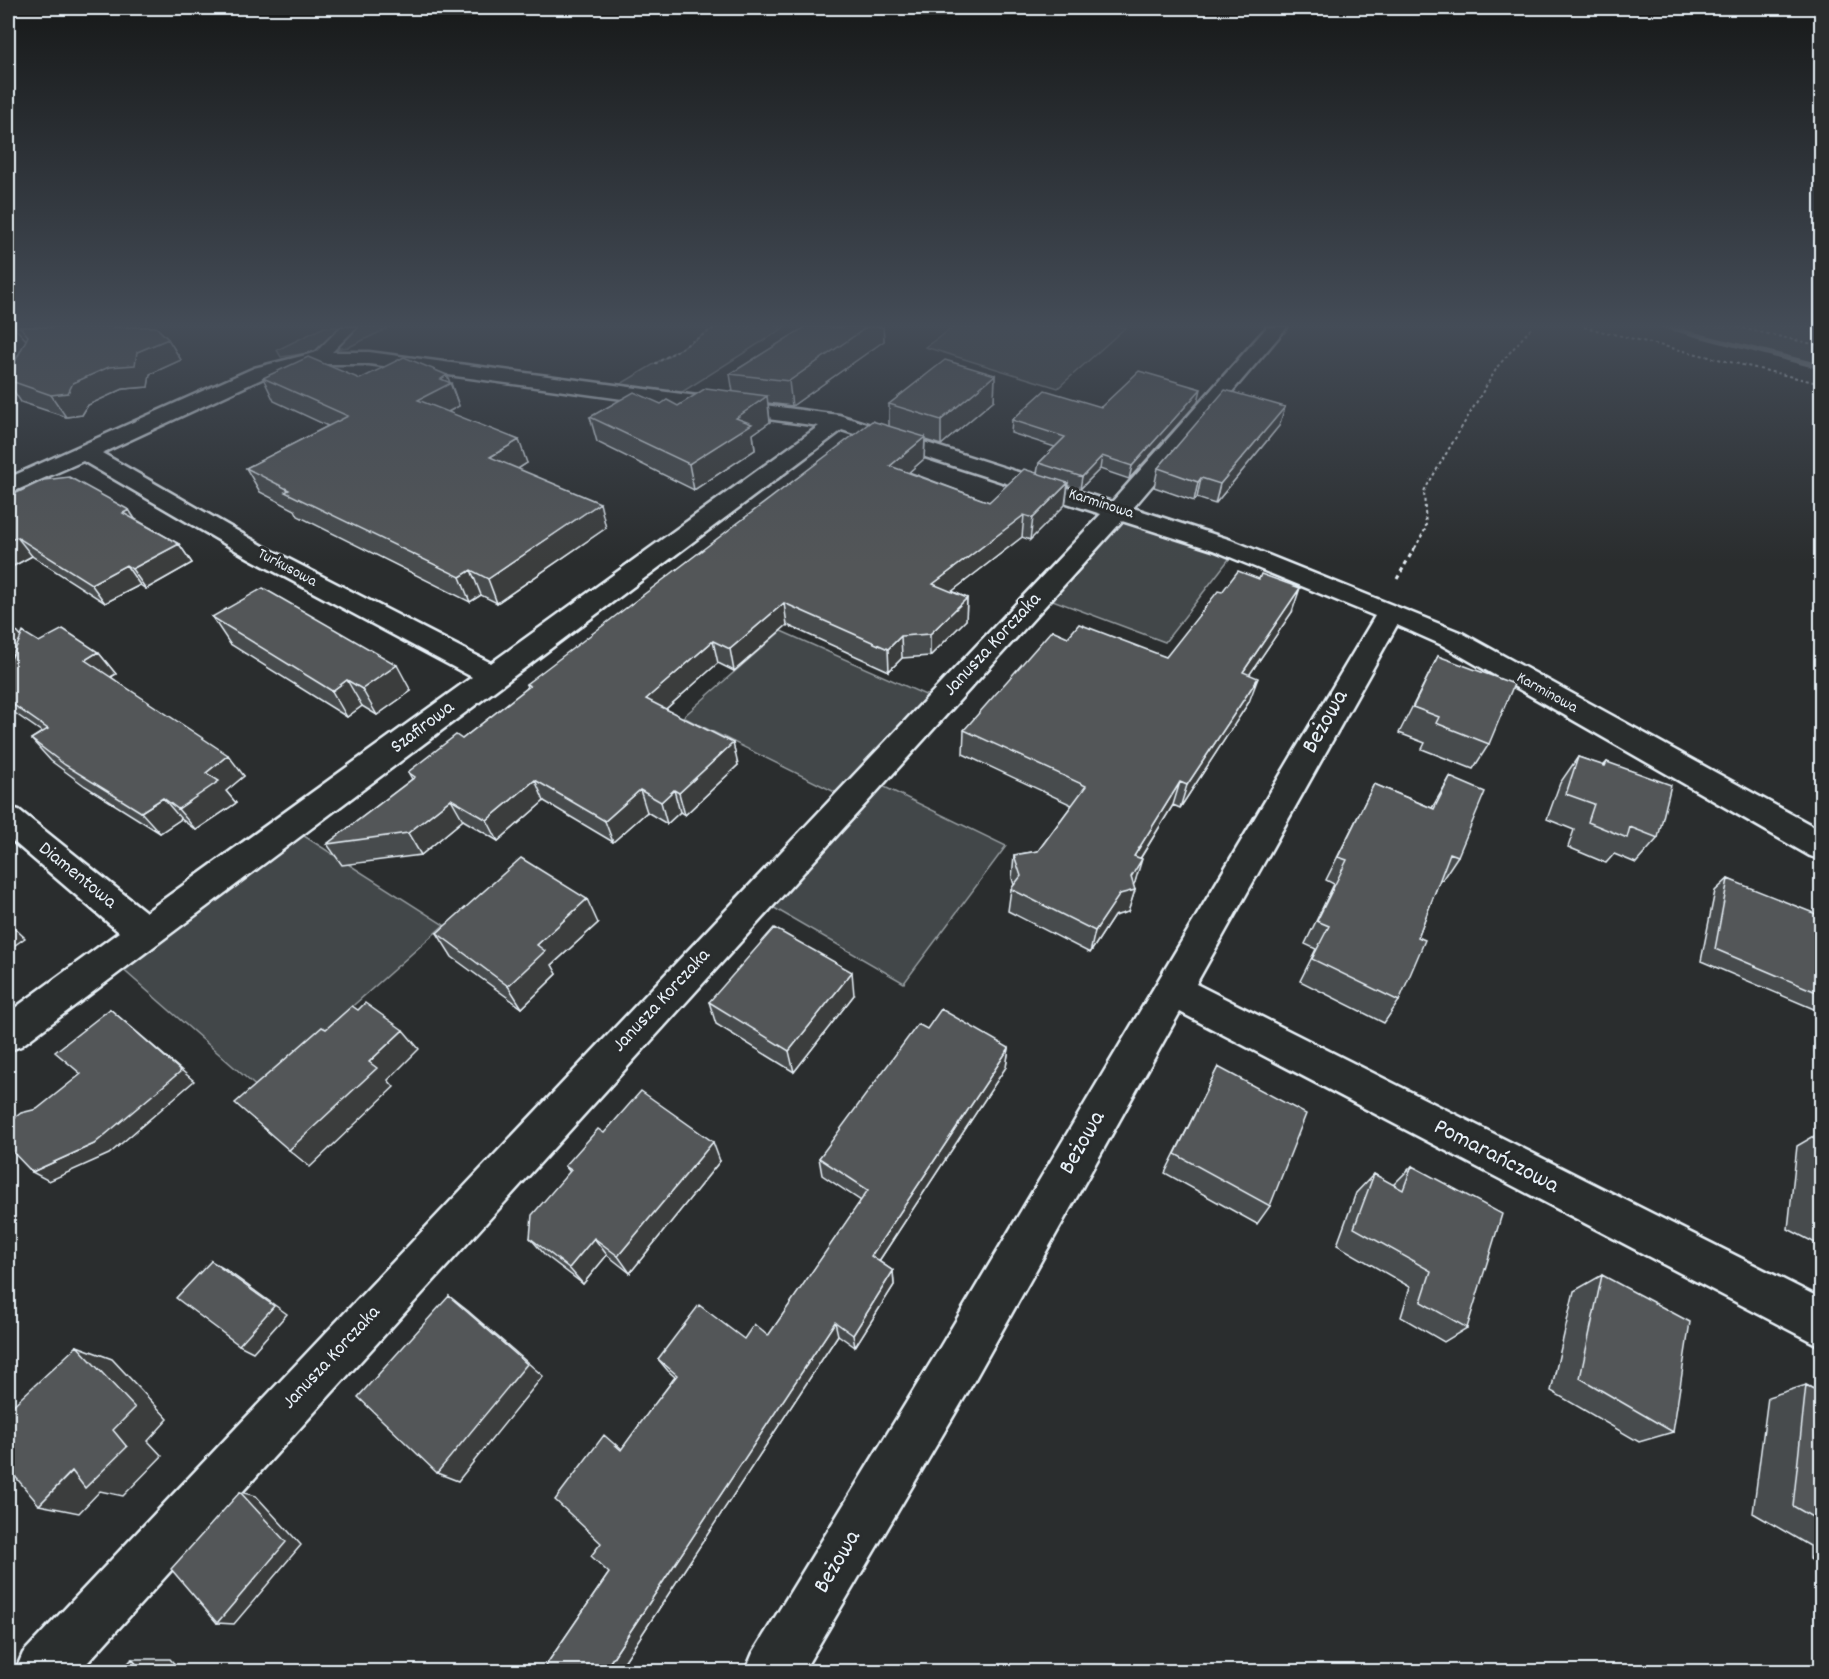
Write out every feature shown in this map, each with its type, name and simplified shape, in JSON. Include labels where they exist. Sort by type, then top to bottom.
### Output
[{"type":"street","name":"Karminowa","points":[[8,487],[189,405]]},
{"type":"street","name":"Karminowa","points":[[715,405],[839,422],[1222,545],[1385,610],[1452,639],[1821,847]]},
{"type":"street","name":"Janusza Korczaka","points":[[42,1671],[1118,510],[1209,405]]},
{"type":"street","name":"Szafirowa","points":[[8,1034],[839,422]]},
{"type":"street","name":"Turkusowa","points":[[85,453],[258,553],[493,676]]},
{"type":"street","name":"Beżowa","points":[[772,1671],[953,1371],[1385,610]]},
{"type":"street","name":"Diamentowa","points":[[8,819],[146,933]]},
{"type":"street","name":"Pomarańczowa","points":[[1171,989],[1821,1324]]},
{"type":"path","points":[[1385,610],[1426,528],[1424,491],[1474,405]]},
{"type":"shaded area","points":[[1118,510],[1236,550],[1165,642],[1039,595]]},
{"type":"shaded area","points":[[781,631],[937,700],[868,779],[1006,846],[904,983],[757,898],[849,799],[683,717]]},
{"type":"shaded area","points":[[290,827],[444,925],[259,1089],[111,959]]},
{"type":"building","points":[[324,405],[432,405],[519,440],[490,457],[600,503],[488,579],[471,570],[460,577],[285,492],[289,490],[246,468],[348,416]]},
{"type":"building","points":[[610,405],[754,405],[736,418],[752,424],[689,464],[590,417]]},
{"type":"building","points":[[893,405],[959,405],[941,420]]},
{"type":"building","points":[[1028,405],[1186,405],[1132,466],[1102,456],[1082,477],[1039,463],[1065,437],[1012,420]]},
{"type":"building","points":[[1212,405],[1285,407],[1220,484],[1201,478],[1198,482],[1158,468]]},
{"type":"building","points":[[872,421],[925,437],[890,466],[989,502],[1024,469],[1068,483],[1033,518],[1024,515],[933,584],[967,598],[930,634],[901,636],[888,649],[784,603],[730,649],[713,641],[646,699],[733,743],[679,793],[674,790],[661,802],[640,790],[605,821],[535,780],[487,820],[451,799],[408,833],[327,844],[415,777],[408,772],[456,735],[462,739],[530,686],[526,684]]},
{"type":"building","points":[[69,477],[129,510],[123,513],[179,544],[132,569],[126,565],[91,584],[17,537],[8,541],[8,497],[44,480]]},
{"type":"building","points":[[1238,571],[1259,579],[1261,574],[1300,588],[1243,672],[1258,678],[1187,785],[1180,782],[1134,856],[1142,859],[1131,877],[1135,890],[1120,894],[1095,931],[1011,889],[1021,876],[1014,855],[1038,851],[1086,786],[964,730],[1052,630],[1068,637],[1079,624],[1166,657],[1218,591],[1222,592]]},
{"type":"building","points":[[263,588],[397,665],[362,689],[347,680],[332,691],[212,617]]},
{"type":"building","points":[[63,629],[98,652],[85,660],[228,755],[206,773],[219,781],[178,809],[163,798],[141,812],[65,765],[31,739],[48,729],[8,701],[8,666],[23,632],[39,642]]},
{"type":"building","points":[[1438,656],[1514,684],[1489,744],[1436,723],[1439,717],[1413,707]]},
{"type":"building","points":[[1578,757],[1605,766],[1607,762],[1671,785],[1658,838],[1630,827],[1627,838],[1588,822],[1594,804],[1566,794]]},
{"type":"building","points":[[1450,777],[1485,792],[1458,856],[1450,853],[1418,937],[1425,940],[1399,1001],[1312,959],[1329,926],[1317,921],[1347,860],[1338,857],[1374,784],[1434,809]]},
{"type":"building","points":[[521,858],[587,899],[537,945],[545,951],[508,986],[437,933]]},
{"type":"building","points":[[1728,879],[1821,916],[1821,994],[1715,949]]},
{"type":"building","points":[[774,928],[852,972],[789,1051],[709,1002]]},
{"type":"building","points":[[365,1003],[403,1030],[369,1062],[377,1068],[289,1150],[235,1103],[322,1027],[326,1029],[352,1006],[358,1010]]},
{"type":"building","points":[[110,1009],[181,1071],[94,1144],[32,1172],[8,1147],[8,1123],[21,1113],[37,1109],[81,1074],[55,1052]]},
{"type":"building","points":[[941,1009],[1009,1048],[871,1256],[893,1271],[853,1335],[835,1322],[608,1665],[614,1671],[542,1671],[609,1573],[591,1556],[601,1543],[555,1500],[604,1435],[621,1450],[677,1375],[658,1359],[699,1305],[744,1339],[754,1324],[768,1336],[868,1190],[819,1158],[918,1024],[927,1029]]},
{"type":"building","points":[[1218,1067],[1306,1114],[1270,1206],[1175,1154]]},
{"type":"building","points":[[641,1091],[713,1142],[618,1256],[594,1238],[569,1268],[530,1238],[532,1215],[571,1170],[565,1166],[598,1129],[604,1133]]},
{"type":"building","points":[[1412,1166],[1502,1214],[1467,1328],[1421,1302],[1431,1271],[1354,1228],[1374,1174],[1403,1190]]},
{"type":"building","points":[[211,1261],[274,1306],[239,1345],[176,1298]]},
{"type":"building","points":[[1602,1275],[1690,1322],[1673,1432],[1580,1378]]},
{"type":"building","points":[[449,1296],[527,1364],[437,1473],[358,1397]]},
{"type":"building","points":[[77,1346],[135,1408],[113,1430],[127,1447],[85,1488],[72,1471],[39,1505],[8,1468],[8,1410]]},
{"type":"building","points":[[1806,1385],[1821,1393],[1821,1522],[1793,1506]]},
{"type":"building","points":[[240,1492],[286,1542],[217,1623],[171,1569]]},
{"type":"building","points":[[132,1659],[142,1671],[121,1671]]}]
